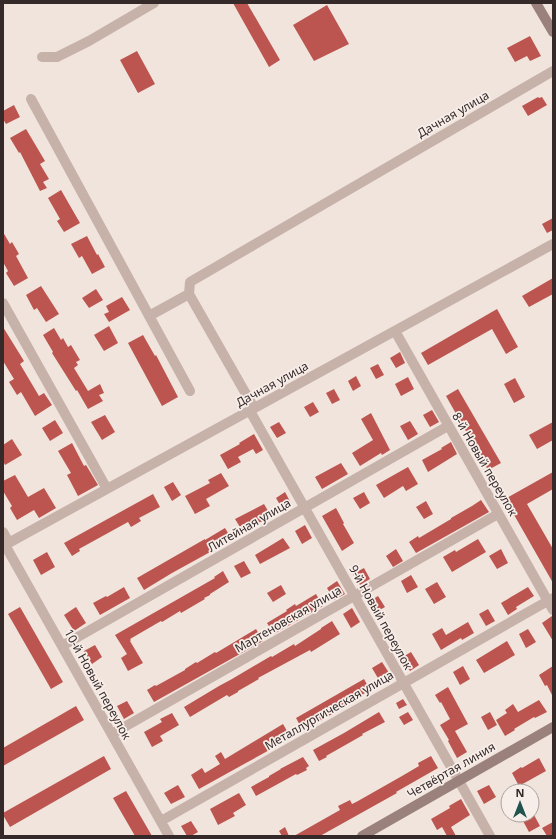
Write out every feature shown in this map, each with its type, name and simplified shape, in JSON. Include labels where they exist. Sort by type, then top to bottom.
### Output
[{"type":"street","points":[[42,57],[57,57],[83,44],[154,3]]},
{"type":"street","points":[[536,3],[553,32]]},
{"type":"street","name":"Дачная улица","points":[[189,294],[190,282],[553,70]]},
{"type":"street","points":[[31,99],[190,391]]},
{"type":"street","name":"Дачная улица","points":[[6,545],[553,244]]},
{"type":"street","points":[[150,316],[189,294]]},
{"type":"street","name":"9-й Новый переулок","points":[[189,294],[305,508],[490,836]]},
{"type":"street","points":[[3,303],[107,489]]},
{"type":"street","name":"8-й Новый переулок","points":[[395,331],[498,514],[551,603]]},
{"type":"street","name":"Литейная улица","points":[[62,646],[448,426]]},
{"type":"street","name":"Мартеновская улица","points":[[112,734],[498,514]]},
{"type":"street","name":"10-й Новый переулок","points":[[3,532],[6,545],[169,836]]},
{"type":"street","name":"Металлургическая улица","points":[[161,821],[404,683],[551,603]]},
{"type":"street","name":"Четвёртая линия","points":[[362,836],[553,727]]},
{"type":"building","points":[[233,3],[247,3],[280,60],[269,67]]},
{"type":"building","points":[[327,5],[349,44],[314,61],[293,25]]},
{"type":"building","points":[[530,36],[541,56],[530,61],[527,56],[515,62],[507,48]]},
{"type":"building","points":[[137,51],[155,84],[138,93],[120,60]]},
{"type":"building","points":[[538,97],[542,97],[547,105],[528,116],[522,106]]},
{"type":"building","points":[[14,105],[20,117],[6,124],[3,119],[3,111]]},
{"type":"building","points":[[26,129],[45,161],[40,164],[49,179],[43,182],[47,188],[40,191],[20,152],[19,153],[10,138]]},
{"type":"building","points":[[61,190],[80,223],[64,232],[57,221],[60,219],[48,198]]},
{"type":"building","points":[[553,218],[553,230],[547,233],[542,224]]},
{"type":"building","points":[[3,232],[10,244],[12,242],[19,254],[16,256],[28,278],[14,286],[6,273],[8,271],[3,262]]},
{"type":"building","points":[[87,236],[105,267],[92,274],[82,256],[79,258],[71,244]]},
{"type":"building","points":[[553,278],[553,294],[529,307],[522,296]]},
{"type":"building","points":[[41,286],[59,314],[46,322],[37,308],[34,310],[26,295]]},
{"type":"building","points":[[96,289],[103,300],[89,308],[82,298]]},
{"type":"building","points":[[122,297],[130,310],[109,322],[104,314],[109,312],[106,306]]},
{"type":"building","points":[[497,309],[518,347],[506,354],[492,329],[428,365],[421,353]]},
{"type":"building","points":[[109,326],[118,343],[104,351],[94,335]]},
{"type":"building","points":[[3,327],[24,361],[20,364],[39,396],[44,393],[52,405],[35,416],[21,392],[17,395],[9,382],[14,379],[3,361]]},
{"type":"building","points":[[54,328],[61,340],[63,338],[68,347],[71,345],[80,360],[76,362],[78,365],[74,368],[88,391],[100,384],[104,393],[99,395],[103,401],[88,409],[52,353],[53,352],[43,335]]},
{"type":"building","points":[[143,335],[155,356],[156,355],[178,397],[162,406],[128,343]]},
{"type":"building","points":[[400,352],[405,363],[396,368],[390,358]]},
{"type":"building","points":[[378,364],[384,375],[376,379],[370,368]]},
{"type":"building","points":[[356,376],[361,386],[353,391],[348,381]]},
{"type":"building","points":[[408,377],[414,389],[401,396],[395,384]]},
{"type":"building","points":[[515,378],[525,397],[514,403],[504,384]]},
{"type":"building","points":[[334,389],[340,400],[332,404],[326,393]]},
{"type":"building","points":[[458,389],[501,463],[488,470],[446,396]]},
{"type":"building","points":[[313,402],[319,412],[310,417],[304,407]]},
{"type":"building","points":[[432,410],[439,422],[430,427],[423,415]]},
{"type":"building","points":[[371,413],[390,450],[382,455],[381,453],[360,466],[352,453],[373,440],[361,419]]},
{"type":"building","points":[[105,415],[115,432],[102,440],[91,422]]},
{"type":"building","points":[[55,420],[63,433],[50,441],[42,428]]},
{"type":"building","points":[[410,421],[418,434],[408,440],[400,426]]},
{"type":"building","points":[[279,422],[286,433],[277,438],[270,427]]},
{"type":"building","points":[[553,422],[553,440],[537,449],[529,435]]},
{"type":"building","points":[[254,434],[263,450],[256,454],[253,449],[238,457],[241,462],[228,469],[220,455]]},
{"type":"building","points":[[12,439],[22,455],[5,465],[3,461],[3,445]]},
{"type":"building","points":[[451,442],[457,454],[428,472],[422,460],[442,449],[441,448]]},
{"type":"building","points":[[72,443],[84,466],[86,465],[98,485],[78,496],[67,475],[71,473],[58,451]]},
{"type":"building","points":[[341,463],[348,474],[322,489],[315,477]]},
{"type":"building","points":[[408,467],[418,484],[406,491],[403,486],[384,498],[376,485]]},
{"type":"building","points":[[553,472],[553,489],[527,504],[553,549],[553,583],[505,499]]},
{"type":"building","points":[[221,473],[229,486],[206,499],[210,506],[195,514],[185,496],[210,483],[208,480]]},
{"type":"building","points":[[15,475],[28,497],[44,488],[56,508],[39,518],[34,510],[17,520],[10,508],[12,506],[3,491],[3,481]]},
{"type":"building","points":[[173,482],[181,495],[172,501],[164,487]]},
{"type":"building","points":[[285,492],[292,505],[283,510],[276,498]]},
{"type":"building","points":[[364,492],[370,503],[360,509],[353,498]]},
{"type":"building","points":[[153,494],[160,507],[139,518],[141,521],[131,527],[128,522],[79,549],[80,551],[72,556],[64,543]]},
{"type":"building","points":[[481,500],[489,512],[416,553],[409,542],[418,536],[419,538]]},
{"type":"building","points":[[426,501],[433,514],[424,519],[416,507]]},
{"type":"building","points":[[264,504],[271,516],[243,532],[235,519]]},
{"type":"building","points":[[336,508],[354,543],[342,551],[322,516]]},
{"type":"building","points":[[305,525],[312,538],[302,544],[295,531]]},
{"type":"building","points":[[225,528],[231,538],[211,550],[212,551],[144,590],[137,578]]},
{"type":"building","points":[[283,538],[290,548],[260,564],[255,555]]},
{"type":"building","points":[[478,539],[486,552],[452,572],[443,557],[455,550],[456,552]]},
{"type":"building","points":[[396,549],[403,561],[393,567],[386,556]]},
{"type":"building","points":[[501,549],[508,563],[497,569],[489,556]]},
{"type":"building","points":[[47,552],[55,567],[41,575],[33,560]]},
{"type":"building","points":[[244,561],[251,573],[241,578],[234,566]]},
{"type":"building","points":[[364,568],[370,579],[360,585],[353,574]]},
{"type":"building","points":[[223,571],[229,582],[204,598],[205,599],[181,613],[180,611],[130,639],[143,663],[128,671],[121,658],[127,654],[115,635],[215,578],[214,577]]},
{"type":"building","points":[[411,575],[418,587],[407,593],[401,581]]},
{"type":"building","points":[[337,581],[345,594],[334,600],[327,588]]},
{"type":"building","points":[[437,582],[446,597],[434,604],[425,589]]},
{"type":"building","points":[[281,585],[286,594],[273,602],[267,593]]},
{"type":"building","points":[[124,587],[130,598],[100,615],[93,603]]},
{"type":"building","points":[[528,587],[534,596],[516,607],[517,609],[508,615],[501,603]]},
{"type":"building","points":[[316,594],[323,606],[274,634],[267,623],[287,611],[286,610],[295,604],[296,606]]},
{"type":"building","points":[[378,596],[385,607],[376,612],[370,601]]},
{"type":"building","points":[[20,607],[63,682],[51,689],[8,614]]},
{"type":"building","points":[[76,607],[86,623],[74,631],[64,615]]},
{"type":"building","points":[[352,608],[360,622],[351,628],[343,614]]},
{"type":"building","points":[[488,609],[495,621],[486,626],[479,614]]},
{"type":"building","points":[[553,616],[553,641],[542,623]]},
{"type":"building","points":[[332,621],[340,634],[311,652],[310,650],[258,678],[259,679],[238,692],[229,697],[227,695],[190,717],[184,707],[271,656],[272,657],[294,644],[295,646]]},
{"type":"building","points":[[468,622],[474,633],[462,640],[461,638],[441,650],[432,634],[442,628],[446,635]]},
{"type":"building","points":[[256,629],[263,641],[154,702],[147,690],[185,670],[196,662],[197,663],[215,652],[216,653]]},
{"type":"building","points":[[528,629],[536,642],[526,648],[519,634]]},
{"type":"building","points":[[507,641],[515,655],[484,673],[476,660]]},
{"type":"building","points":[[95,645],[102,657],[92,664],[84,651]]},
{"type":"building","points":[[411,652],[419,665],[410,671],[401,658]]},
{"type":"building","points":[[382,662],[393,679],[382,685],[372,668]]},
{"type":"building","points":[[463,666],[470,679],[460,685],[453,672]]},
{"type":"building","points":[[553,666],[553,697],[547,685],[545,686],[539,675]]},
{"type":"building","points":[[364,679],[370,690],[303,731],[296,718]]},
{"type":"building","points":[[448,687],[468,724],[455,731],[467,752],[457,758],[440,725],[450,719],[441,702],[440,703],[435,695]]},
{"type":"building","points":[[403,699],[407,705],[399,709],[396,703]]},
{"type":"building","points":[[539,700],[547,712],[535,718],[534,717],[505,736],[496,720],[507,713],[505,710],[513,704],[518,712]]},
{"type":"building","points":[[127,701],[134,713],[124,719],[117,706]]},
{"type":"building","points":[[76,706],[84,720],[3,766],[3,748]]},
{"type":"building","points":[[379,712],[385,722],[362,734],[363,735],[319,761],[313,750]]},
{"type":"building","points":[[408,712],[413,720],[404,725],[399,717]]},
{"type":"building","points":[[490,712],[497,725],[488,730],[481,717]]},
{"type":"building","points":[[172,713],[179,725],[160,736],[163,741],[152,747],[144,732],[162,722],[160,719]]},
{"type":"building","points":[[283,724],[291,738],[199,789],[191,775],[202,768],[205,773],[220,764],[215,756],[221,752],[225,759]]},
{"type":"building","points":[[104,756],[111,769],[10,827],[3,813]]},
{"type":"building","points":[[431,756],[438,768],[396,792],[397,793],[320,836],[294,836],[340,810],[338,806],[350,800],[352,804],[358,801],[419,766],[418,763]]},
{"type":"building","points":[[303,757],[309,766],[306,768],[307,770],[297,775],[296,774],[256,796],[251,787]]},
{"type":"building","points":[[539,758],[546,771],[524,783],[517,783],[512,773],[521,767],[522,768]]},
{"type":"building","points":[[178,785],[185,797],[171,804],[164,793]]},
{"type":"building","points":[[489,785],[496,797],[484,804],[477,791]]},
{"type":"building","points":[[126,791],[152,836],[135,836],[113,798]]},
{"type":"building","points":[[239,793],[246,805],[233,813],[235,816],[218,825],[210,809]]},
{"type":"building","points":[[461,799],[470,815],[451,827],[456,836],[447,836],[442,827],[437,830],[431,819],[450,808],[449,806]]},
{"type":"building","points":[[191,821],[198,832],[191,836],[187,836],[181,826]]},
{"type":"building","points":[[553,822],[553,836],[547,836],[542,828]]},
{"type":"building","points":[[524,823],[538,823],[540,826],[529,832]]},
{"type":"building","points":[[285,827],[289,836],[282,836],[279,831]]}]
